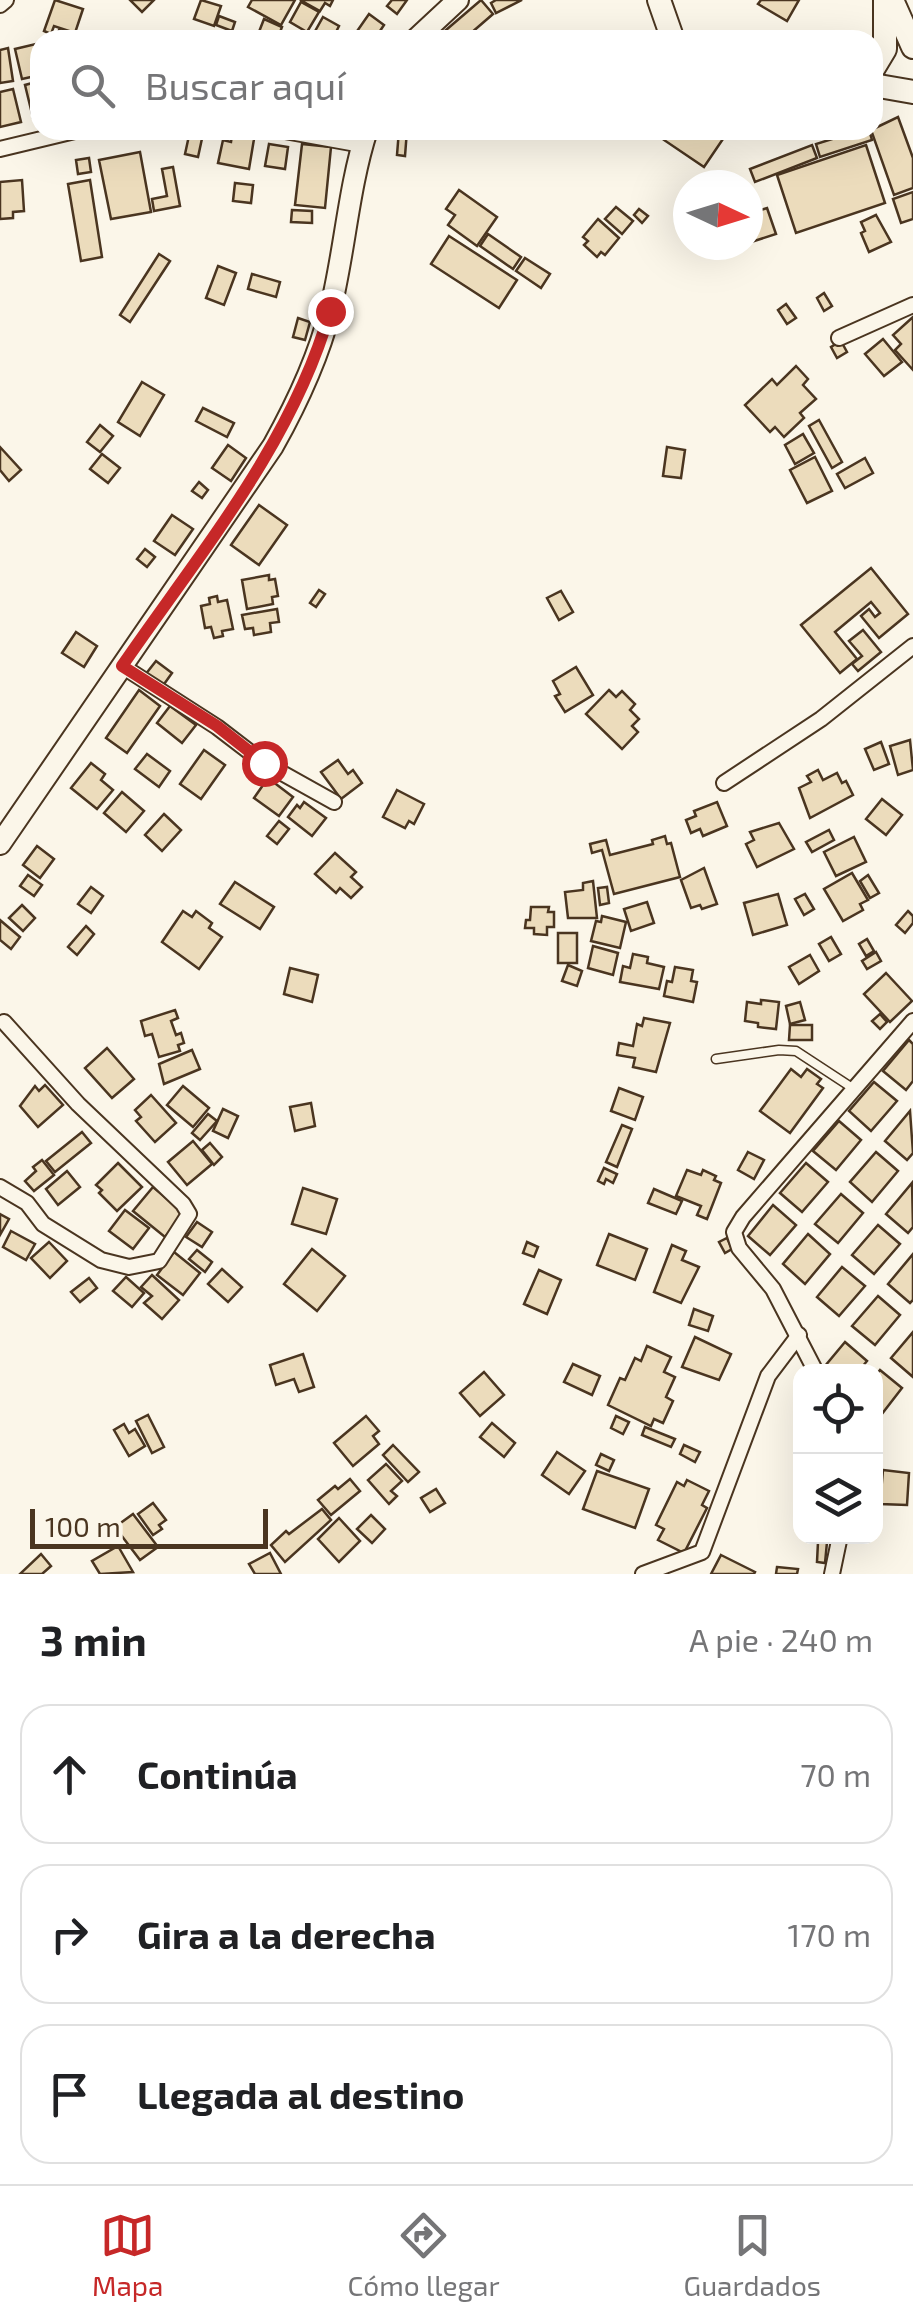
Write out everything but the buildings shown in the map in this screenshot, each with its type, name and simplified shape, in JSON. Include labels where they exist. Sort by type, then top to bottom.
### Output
[{"type":"main road","points":[[425,30],[458,0]]},
{"type":"main road","points":[[883,52],[884,0]]},
{"type":"main road","points":[[892,0],[913,47]]},
{"type":"main road","points":[[658,1],[669,30]]},
{"type":"main road","points":[[883,86],[913,92]]},
{"type":"main road","points":[[0,844],[273,446],[307,379],[330,311],[364,140]]},
{"type":"street","points":[[0,149],[37,140]]},
{"type":"street","points":[[839,338],[913,305]]},
{"type":"street","points":[[724,784],[821,719],[913,646]]},
{"type":"street","points":[[122,666],[217,726],[264,763],[334,802]]},
{"type":"street","points":[[812,1364],[773,1290],[739,1248],[734,1232],[913,1021]]},
{"type":"street","points":[[0,1187],[27,1204],[43,1224],[101,1260],[129,1267],[159,1261],[189,1214],[78,1104],[4,1022]]},
{"type":"street","points":[[643,1574],[702,1552],[768,1376],[799,1335]]},
{"type":"street","points":[[832,1574],[838,1544]]},
{"type":"lane","points":[[716,1060],[796,1051],[854,1089]]},
{"type":"route","points":[[264,763],[217,726],[122,666],[273,446],[307,379],[330,311]]}]
